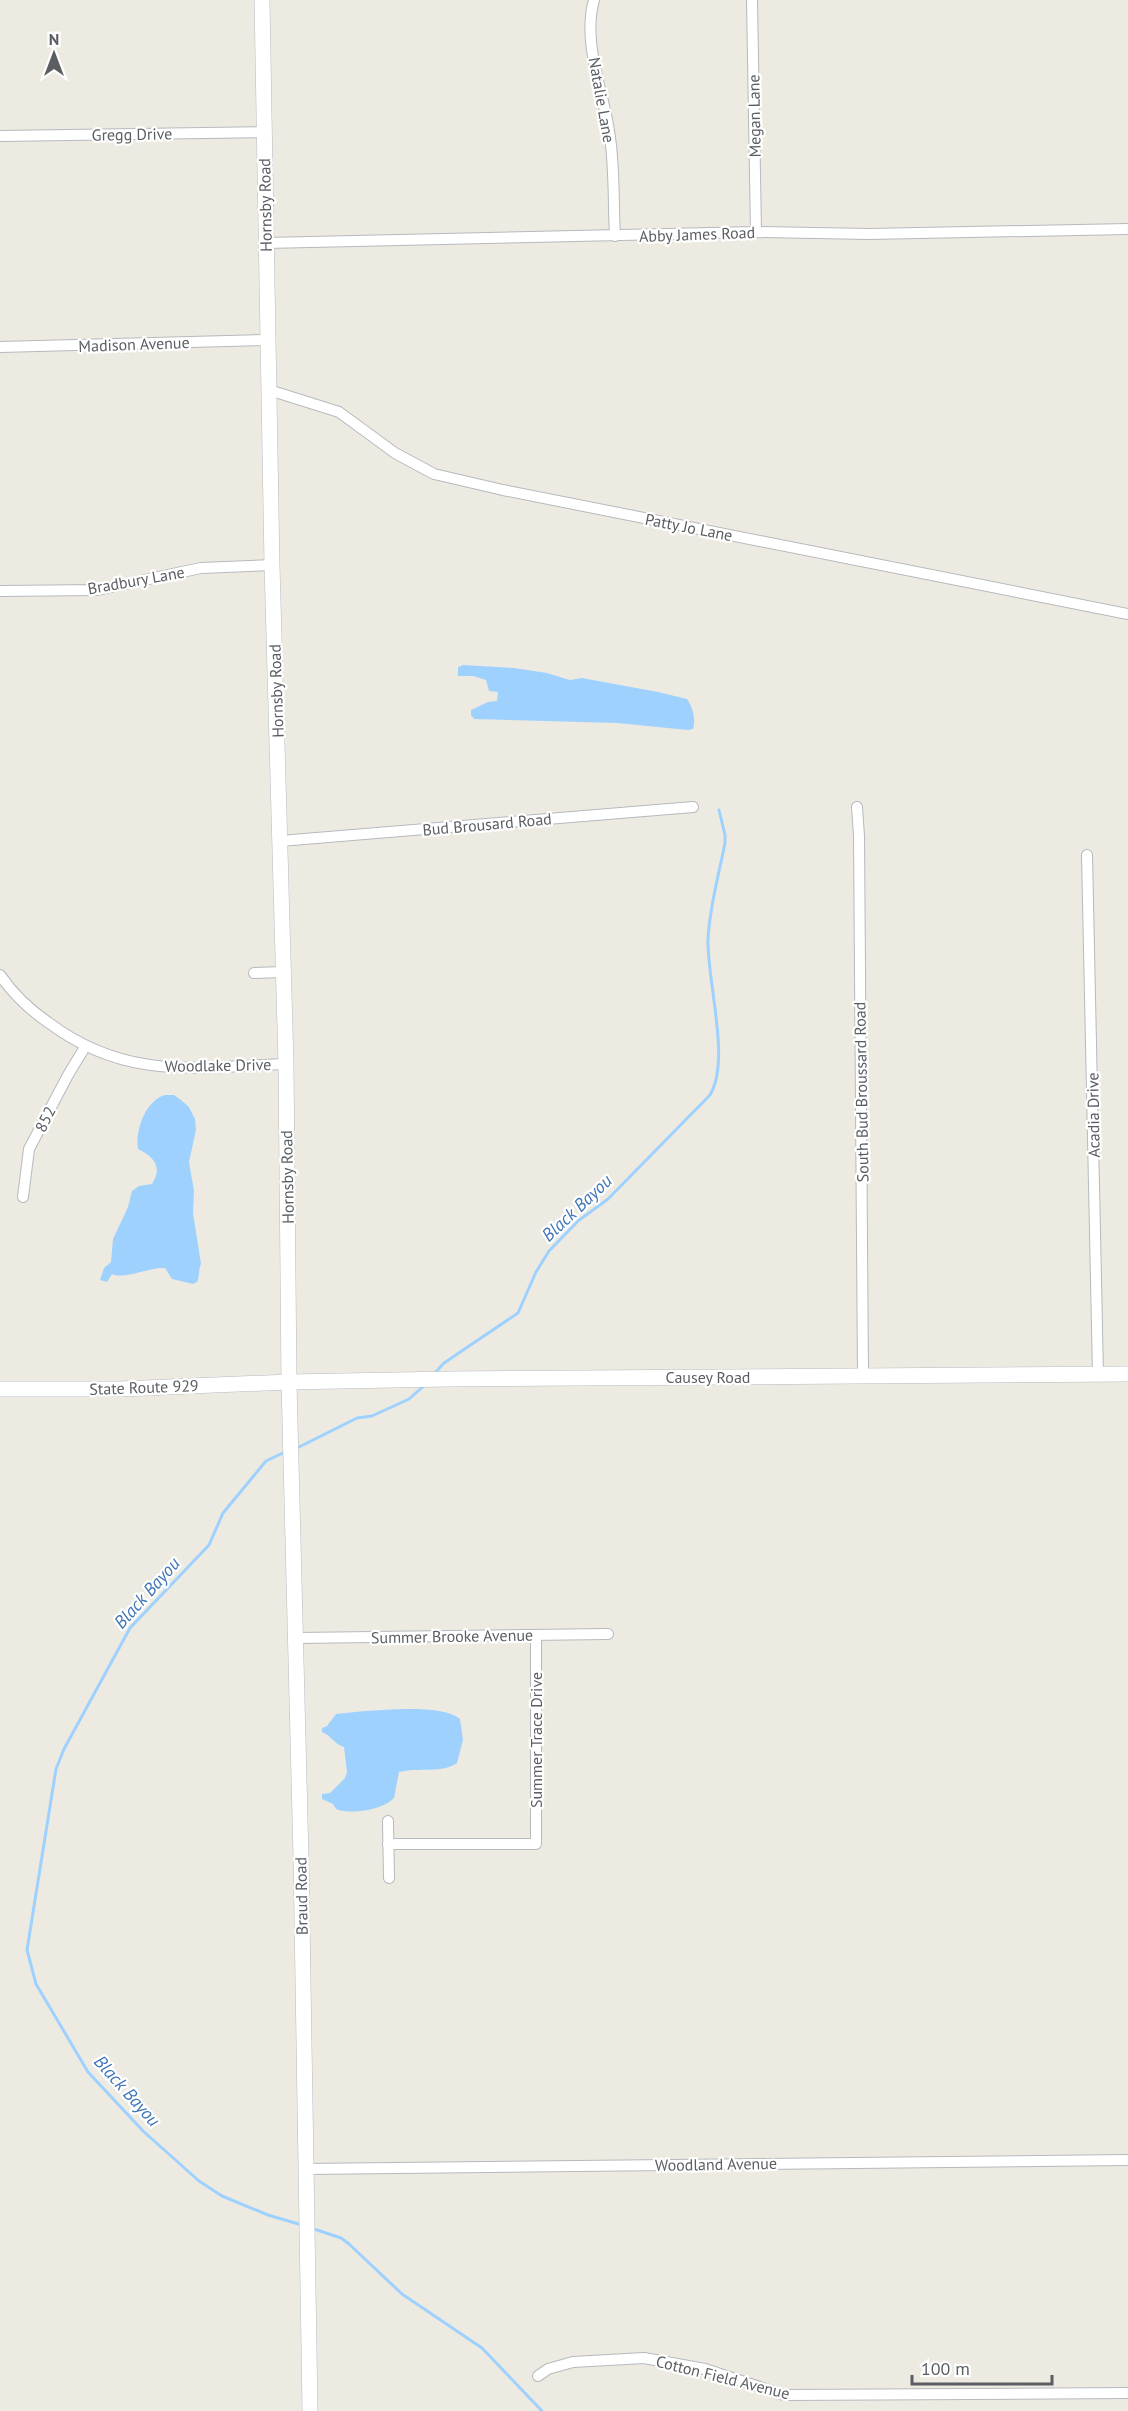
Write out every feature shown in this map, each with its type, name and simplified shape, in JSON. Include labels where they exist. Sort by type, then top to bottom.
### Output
[{"type":"street","name":"Hornsby Road","points":[[262,0],[272,565],[286,1064],[289,1382]]},
{"type":"street","name":"Natalie Lane","points":[[594,0],[591,9],[592,43],[610,133],[615,236]]},
{"type":"street","name":"Megan Lane","points":[[752,0],[756,232]]},
{"type":"street","name":"Gregg Drive","points":[[0,136],[265,132]]},
{"type":"street","name":"Abby James Road","points":[[266,243],[756,232],[869,234],[1128,229]]},
{"type":"street","name":"Madison Avenue","points":[[0,347],[267,340]]},
{"type":"street","name":"Patty Jo Lane","points":[[269,390],[339,412],[394,453],[434,474],[503,490],[1128,614]]},
{"type":"street","name":"Bradbury Lane","points":[[0,591],[97,590],[201,568],[272,565]]},
{"type":"street","name":"Bud Brousard Road","points":[[280,842],[693,807]]},
{"type":"street","name":"South Bud Broussard Road","points":[[856,807],[860,836],[863,1376]]},
{"type":"street","name":"Acadia Drive","points":[[1087,855],[1098,1374]]},
{"type":"street","points":[[254,973],[283,972]]},
{"type":"street","name":"Woodlake Drive","points":[[0,975],[32,1010],[85,1047],[121,1060],[154,1066],[186,1068],[286,1064]]},
{"type":"street","name":"852","points":[[23,1197],[29,1149],[85,1047]]},
{"type":"street","name":"Causey Road","points":[[289,1382],[1128,1374]]},
{"type":"street","name":"State Route 929","points":[[0,1389],[120,1389],[289,1382]]},
{"type":"street","name":"Braud Road","points":[[289,1382],[297,1638],[304,2169],[308,2215],[310,2411]]},
{"type":"street","name":"Summer Brooke Avenue","points":[[297,1638],[608,1634]]},
{"type":"street","name":"Summer Trace Drive","points":[[388,1844],[536,1844],[536,1635]]},
{"type":"street","points":[[388,1821],[389,1878]]},
{"type":"street","name":"Woodland Avenue","points":[[304,2169],[1128,2160]]},
{"type":"street","name":"Cotton Field Avenue","points":[[538,2376],[548,2369],[573,2362],[644,2358],[696,2367],[766,2391],[791,2396],[1128,2393]]},
{"type":"water","points":[[463,665],[514,668],[547,673],[570,680],[582,678],[687,699],[693,714],[693,729],[617,723],[474,719],[471,710],[488,702],[497,701],[498,692],[489,691],[486,680],[473,676],[458,676],[458,667]]},
{"type":"water","points":[[174,1095],[181,1100],[189,1107],[195,1119],[196,1130],[189,1162],[194,1191],[193,1213],[201,1264],[198,1280],[193,1284],[172,1279],[165,1268],[123,1275],[112,1274],[107,1282],[100,1280],[104,1268],[111,1262],[113,1239],[128,1207],[132,1191],[139,1186],[152,1184],[155,1178],[157,1168],[155,1163],[138,1149],[138,1133],[147,1109],[158,1098]]},
{"type":"water","points":[[400,1709],[441,1711],[452,1714],[460,1719],[463,1740],[457,1763],[444,1768],[399,1772],[394,1798],[382,1806],[358,1811],[336,1809],[333,1804],[322,1799],[322,1794],[330,1793],[345,1778],[347,1772],[344,1747],[322,1732],[322,1728],[327,1726],[336,1714]]},
{"type":"waterway","name":"Black Bayou","points":[[434,1374],[444,1363],[518,1313],[536,1272],[549,1251],[578,1221],[608,1199],[710,1095],[716,1080],[718,1042],[708,940],[712,904],[725,843],[719,810]]},
{"type":"waterway","name":"Black Bayou","points":[[297,1448],[357,1418],[372,1416],[409,1399],[426,1384]]},
{"type":"waterway","name":"Black Bayou","points":[[285,1452],[266,1461],[223,1513],[209,1545],[130,1628],[64,1749],[56,1769],[27,1950],[36,1984],[88,2072],[143,2131],[199,2181],[222,2196],[268,2215],[302,2225]]},
{"type":"waterway","name":"Black Bayou","points":[[311,2228],[341,2238],[402,2294],[482,2348],[542,2411]]}]
